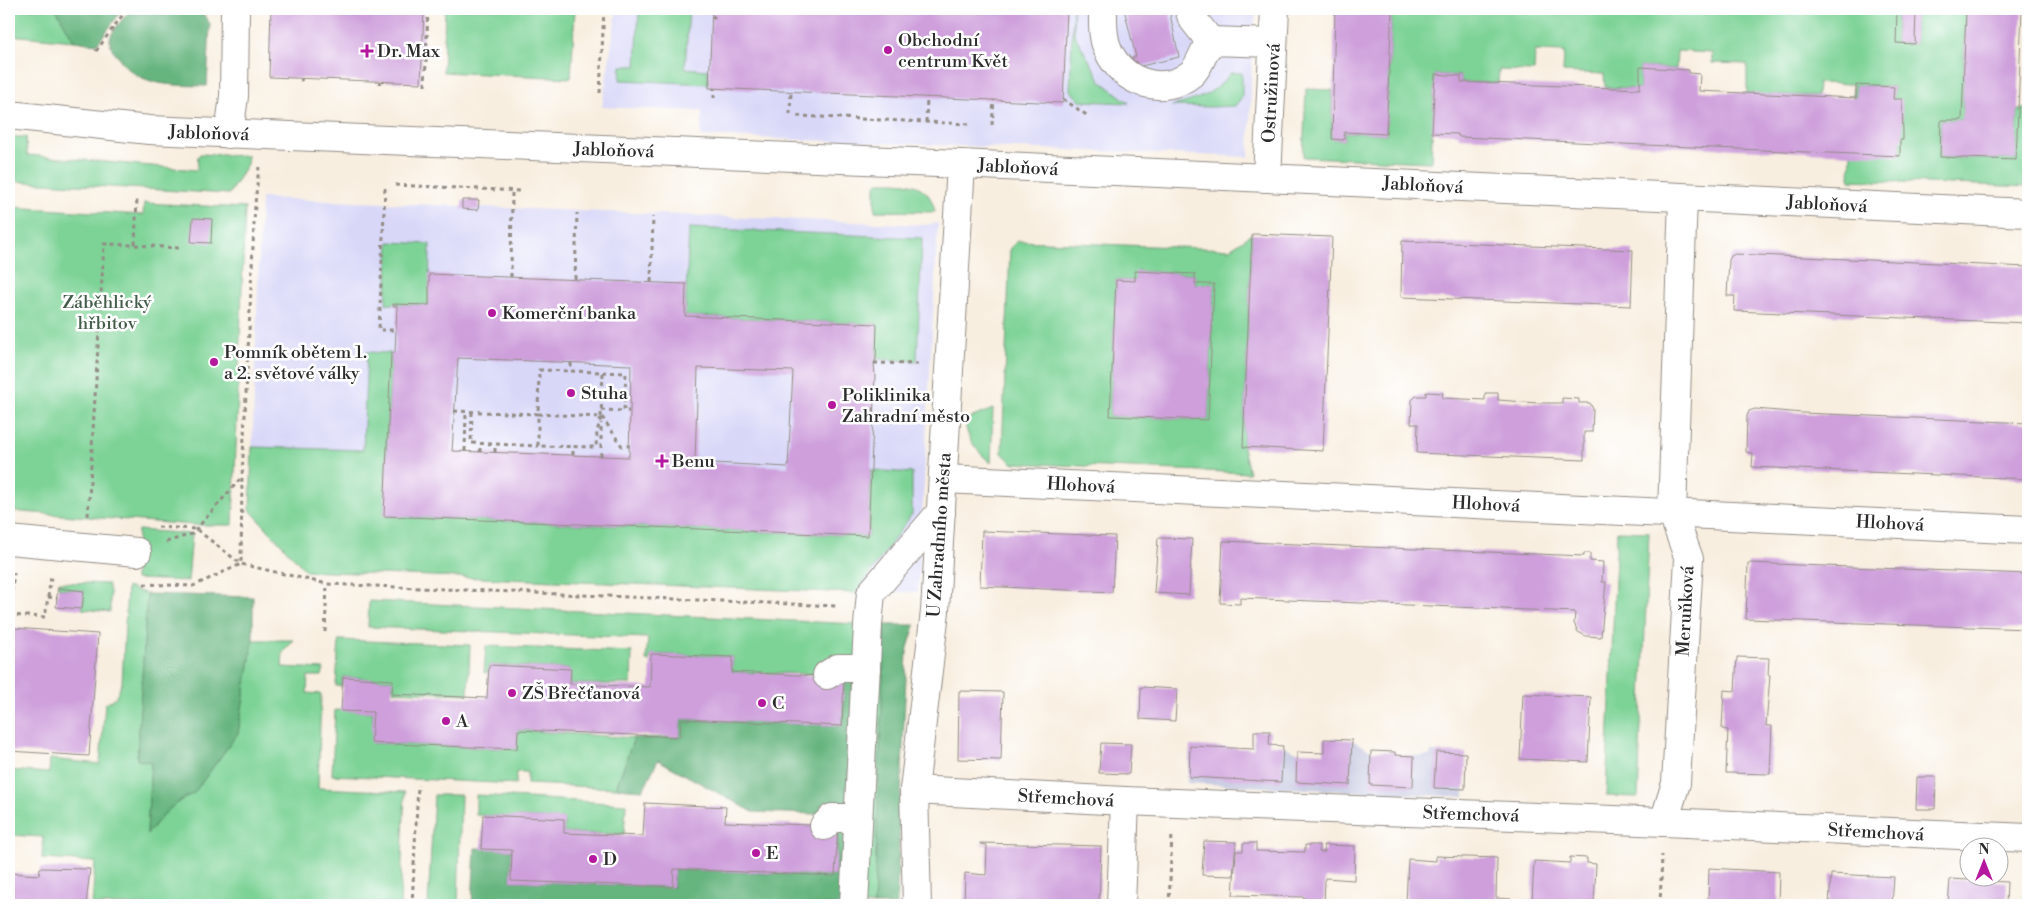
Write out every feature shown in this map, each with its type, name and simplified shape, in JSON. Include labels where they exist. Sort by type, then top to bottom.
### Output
[{"type":"street","points":[[229,134],[234,96],[235,9]]},
{"type":"street","points":[[1103,9],[1104,36],[1115,64],[1126,74],[1140,82],[1158,86],[1210,41],[1273,42]]},
{"type":"street","points":[[1189,9],[1192,18],[1210,41]]},
{"type":"street","name":"Ostružinová","points":[[1267,178],[1274,9]]},
{"type":"street","name":"Jabloňová","points":[[9,115],[149,130],[229,134],[961,164],[2028,213]]},
{"type":"street","name":"U Zahradního města","points":[[917,905],[914,790],[935,611],[961,164]]},
{"type":"street","name":"Meruňková","points":[[1664,822],[1676,783],[1689,559],[1672,512],[1683,198]]},
{"type":"street","name":"Hlohová","points":[[943,479],[2028,530]]},
{"type":"street","points":[[854,905],[871,593],[941,512]]},
{"type":"street","points":[[9,540],[137,552]]},
{"type":"street","points":[[828,676],[838,668],[866,668]]},
{"type":"street","name":"Střemchová","points":[[914,790],[1125,801],[2028,838]]},
{"type":"street","points":[[1121,905],[1125,801]]},
{"type":"street","points":[[824,826],[832,818],[858,818]]},
{"type":"path","points":[[96,51],[127,9]]},
{"type":"path","points":[[424,9],[428,9],[425,86]]},
{"type":"path","points":[[600,93],[604,9]]},
{"type":"path","points":[[708,9],[717,22]]},
{"type":"path","points":[[714,88],[714,98]]},
{"type":"path","points":[[790,114],[791,92]]},
{"type":"path","points":[[926,122],[927,97]]},
{"type":"path","points":[[1063,99],[1088,116]]},
{"type":"path","points":[[992,125],[994,100]]},
{"type":"path","points":[[798,116],[969,124]]},
{"type":"path","points":[[241,564],[242,478],[254,204],[259,166]]},
{"type":"path","points":[[395,185],[521,191]]},
{"type":"path","points":[[385,188],[379,330],[396,330]]},
{"type":"path","points":[[511,277],[512,191]]},
{"type":"path","points":[[135,245],[137,198]]},
{"type":"path","points":[[575,280],[577,214]]},
{"type":"path","points":[[651,282],[652,217]]},
{"type":"path","points":[[85,548],[104,244],[179,248]]},
{"type":"path","points":[[874,362],[924,364]]},
{"type":"path","points":[[571,363],[571,371]]},
{"type":"path","points":[[538,446],[540,370],[626,373],[624,411]]},
{"type":"path","points":[[600,456],[603,373]]},
{"type":"path","points":[[601,410],[629,411]]},
{"type":"path","points":[[454,412],[601,417]]},
{"type":"path","points":[[465,451],[466,412]]},
{"type":"path","points":[[472,412],[471,443],[480,444],[596,447],[601,417]]},
{"type":"path","points":[[601,417],[622,446],[629,446]]},
{"type":"path","points":[[480,444],[480,452]]},
{"type":"path","points":[[495,444],[495,452]]},
{"type":"path","points":[[573,447],[573,455]]},
{"type":"path","points":[[196,529],[242,478]]},
{"type":"path","points":[[149,526],[196,529],[241,564],[327,584],[869,608]]},
{"type":"path","points":[[136,584],[193,586],[241,564]]},
{"type":"path","points":[[14,572],[9,615],[45,617],[51,575]]},
{"type":"path","points":[[325,632],[327,584]]},
{"type":"path","points":[[48,596],[57,598]]},
{"type":"path","points":[[412,905],[418,784]]},
{"type":"path","points":[[1169,905],[1174,803]]},
{"type":"path","points":[[1660,905],[1664,822]]},
{"type":"shaded area","points":[[617,9],[1256,9],[1252,55],[1249,157],[701,136],[702,111],[602,107]]},
{"type":"shaded area","points":[[261,198],[924,225],[938,223],[918,592],[856,593],[306,571],[250,510]]},
{"type":"shaded area","points":[[1254,731],[1270,731],[1269,745],[1283,746],[1297,752],[1324,753],[1324,739],[1352,740],[1371,751],[1395,752],[1395,755],[1430,756],[1431,752],[1466,753],[1464,797],[1187,783],[1190,746],[1253,749]]},
{"type":"green space","points":[[9,9],[56,9],[74,41],[9,35]]},
{"type":"green space","points":[[56,9],[123,9],[97,44],[74,41]]},
{"type":"green space","points":[[131,9],[200,9],[210,24],[207,86],[158,83],[147,80],[127,68],[113,50],[110,38]]},
{"type":"green space","points":[[445,9],[575,9],[571,78],[443,72]]},
{"type":"green space","points":[[639,9],[689,9],[685,68],[708,70],[708,84],[620,80],[621,66],[636,66]]},
{"type":"green space","points":[[1073,9],[1074,34],[1101,81],[1129,103],[1080,101],[1070,90]]},
{"type":"green space","points":[[1392,9],[1966,9],[1962,120],[1941,120],[1940,157],[2016,160],[2018,109],[2028,109],[2028,187],[1850,180],[1851,153],[1900,155],[1903,116],[1901,116],[1893,99],[1894,87],[1856,85],[1856,98],[1853,98],[1853,84],[1818,83],[1817,96],[1747,94],[1747,64],[1712,63],[1712,53],[1677,51],[1676,69],[1640,67],[1640,89],[1605,87],[1604,74],[1563,72],[1564,52],[1535,51],[1534,71],[1499,70],[1498,83],[1461,82],[1461,76],[1435,74],[1431,162],[1303,157],[1306,89],[1332,90],[1332,139],[1344,140],[1344,132],[1386,134]],"holes":[[[1897,10],[1916,11],[1915,44],[1896,43]]]},
{"type":"green space","points":[[1230,73],[1242,73],[1242,97],[1235,106],[1172,106],[1205,95],[1218,86]]},
{"type":"green space","points":[[9,137],[26,137],[27,155],[197,170],[198,156],[200,154],[248,156],[247,164],[229,194],[9,181]]},
{"type":"green space","points":[[878,182],[906,183],[921,188],[932,202],[935,212],[875,211],[875,186]]},
{"type":"green space","name":"Záběhlický hřbitov","points":[[144,203],[245,208],[233,525],[194,525],[9,511],[9,207],[143,215]]},
{"type":"green space","points":[[689,228],[922,238],[917,361],[876,359],[877,324],[685,316]]},
{"type":"green space","points":[[1252,234],[1243,447],[1249,473],[1012,463],[1002,453],[1010,248],[1018,241],[1230,249]],"holes":[[[1136,271],[1195,274],[1195,284],[1214,284],[1208,420],[1110,416],[1116,280],[1135,281]]]},
{"type":"green space","points":[[389,242],[430,244],[429,305],[386,304]]},
{"type":"green space","points":[[367,352],[391,353],[384,516],[868,536],[871,470],[912,473],[912,514],[856,593],[306,571],[250,510],[252,447],[363,450]]},
{"type":"green space","points":[[993,409],[991,463],[973,444],[965,420]]},
{"type":"green space","points":[[138,530],[192,534],[188,581],[135,579]]},
{"type":"green space","points":[[1617,531],[1649,532],[1638,797],[1606,796]]},
{"type":"green space","points":[[59,582],[108,584],[110,612],[82,609],[84,591],[58,588]]},
{"type":"green space","points":[[127,587],[147,594],[137,760],[151,762],[147,833],[168,810],[194,793],[238,733],[253,640],[294,640],[283,652],[282,667],[324,669],[322,676],[308,676],[307,693],[321,694],[318,788],[405,792],[400,905],[92,905],[95,862],[42,859],[43,837],[9,835],[9,770],[49,773],[50,759],[100,764],[105,704],[115,698],[122,683]]},
{"type":"green space","points":[[147,594],[253,597],[253,640],[238,733],[194,793],[168,810],[147,834],[151,762],[137,760]]},
{"type":"green space","points":[[369,601],[858,624],[856,662],[821,674],[732,672],[733,657],[651,654],[649,661],[646,661],[648,638],[368,627]]},
{"type":"green space","points":[[874,625],[885,625],[874,905],[861,905]]},
{"type":"green space","points":[[885,625],[915,625],[907,651],[897,905],[874,905]]},
{"type":"green space","points":[[339,640],[470,645],[468,694],[394,691],[392,680],[343,677],[341,686],[336,686]]},
{"type":"green space","points":[[486,646],[632,652],[631,684],[570,684],[570,669],[489,665],[487,673],[484,673]]},
{"type":"green space","points":[[844,677],[854,677],[848,815],[753,812],[658,760],[643,790],[616,788],[634,738],[680,737],[681,719],[842,726]]},
{"type":"green space","points":[[335,710],[373,712],[372,743],[517,749],[518,730],[634,738],[616,788],[527,784],[527,772],[516,772],[516,784],[332,775]]},
{"type":"green space","points":[[434,795],[461,795],[458,905],[428,905]]},
{"type":"green space","points":[[476,795],[626,804],[624,834],[564,833],[564,819],[476,815]]},
{"type":"green space","points":[[838,826],[848,827],[842,905],[472,905],[475,848],[512,850],[511,881],[673,887],[674,869],[835,876]]},
{"type":"building","points":[[271,9],[424,9],[421,83],[269,77]]},
{"type":"building","name":"Obchodní centrum Květ","points":[[712,9],[1067,9],[1063,103],[709,88]]},
{"type":"building","points":[[1124,9],[1169,9],[1179,57],[1137,67],[1136,61],[1133,61],[1133,57],[1136,57]]},
{"type":"building","points":[[1335,9],[1392,9],[1386,134],[1344,132],[1344,140],[1332,139]]},
{"type":"building","points":[[1966,9],[2022,9],[2016,160],[1940,157],[1941,120],[1962,120]]},
{"type":"building","points":[[1897,10],[1916,10],[1915,44],[1896,43]]},
{"type":"building","points":[[1640,67],[1689,70],[1689,73],[1700,74],[1699,91],[1856,98],[1856,85],[1894,87],[1893,99],[1902,99],[1903,140],[1900,140],[1900,156],[1459,137],[1458,134],[1432,133],[1435,74],[1461,76],[1461,82],[1640,89]]},
{"type":"building","points":[[462,200],[479,200],[478,210],[462,209]]},
{"type":"building","points":[[193,218],[212,219],[211,243],[191,242]]},
{"type":"building","points":[[1252,234],[1332,237],[1323,451],[1243,447]]},
{"type":"building","points":[[1402,241],[1633,250],[1631,306],[1401,297]]},
{"type":"building","points":[[1735,254],[2028,267],[2028,323],[1734,311],[1735,296],[1727,296],[1729,260]]},
{"type":"building","points":[[1135,271],[1195,274],[1195,284],[1214,284],[1208,420],[1110,416],[1116,280],[1135,281]]},
{"type":"building","name":"Poliklinika Zahradní město","points":[[429,274],[686,284],[685,316],[877,324],[868,536],[384,516],[391,353],[395,353],[397,306],[393,306],[393,304],[429,305]],"holes":[[[458,358],[631,365],[629,457],[452,451]],[[698,368],[793,371],[788,467],[695,462]]]},
{"type":"building","points":[[1426,392],[1443,393],[1442,398],[1485,400],[1485,393],[1498,393],[1498,400],[1562,403],[1562,398],[1579,399],[1579,403],[1590,403],[1593,409],[1592,432],[1584,432],[1584,460],[1417,453],[1418,424],[1411,424],[1412,400],[1416,396],[1426,396]]},
{"type":"building","points":[[1755,409],[1803,413],[2028,423],[2028,479],[1752,467],[1753,453],[1746,452],[1747,416],[1749,411]]},
{"type":"building","points":[[982,531],[1115,536],[1112,592],[980,586]]},
{"type":"building","points":[[1158,538],[1192,539],[1189,595],[1154,593]]},
{"type":"building","points":[[1223,541],[1584,556],[1584,553],[1590,553],[1590,561],[1603,562],[1602,582],[1606,582],[1601,637],[1586,636],[1578,632],[1574,623],[1575,612],[1240,598],[1240,604],[1220,603]]},
{"type":"building","points":[[1748,563],[2028,574],[2028,629],[1746,619]]},
{"type":"building","points":[[58,588],[84,591],[82,609],[56,607]]},
{"type":"building","points":[[14,628],[98,634],[89,756],[9,751],[9,699]]},
{"type":"building","points":[[651,654],[733,657],[732,672],[844,677],[842,726],[681,719],[680,737],[518,730],[517,749],[371,743],[373,712],[341,711],[343,677],[393,680],[392,694],[487,698],[489,665],[571,669],[570,684],[650,687]]},
{"type":"building","points":[[1737,657],[1769,658],[1768,675],[1770,675],[1766,726],[1772,726],[1770,774],[1726,773],[1728,730],[1722,729],[1724,690],[1735,691]]},
{"type":"building","points":[[1141,687],[1177,689],[1175,721],[1140,719]]},
{"type":"building","points":[[959,691],[1003,692],[1001,760],[958,759]]},
{"type":"building","points":[[1523,694],[1591,697],[1588,762],[1520,759]]},
{"type":"building","points":[[1254,731],[1270,731],[1269,745],[1283,746],[1281,782],[1189,777],[1190,746],[1254,749]]},
{"type":"building","points":[[1324,739],[1352,740],[1350,785],[1296,782],[1297,752],[1324,753]]},
{"type":"building","points":[[1101,743],[1131,744],[1129,774],[1099,773]]},
{"type":"building","points":[[1371,751],[1395,752],[1395,755],[1414,756],[1413,787],[1370,785]]},
{"type":"building","points":[[1436,752],[1466,753],[1465,789],[1434,788]]},
{"type":"building","points":[[1917,777],[1936,777],[1935,809],[1916,809]]},
{"type":"building","points":[[645,803],[726,807],[725,822],[838,826],[835,876],[674,869],[673,887],[511,881],[512,850],[481,849],[483,815],[564,819],[564,833],[643,836]]},
{"type":"building","points":[[1204,841],[1236,842],[1233,876],[1202,875]]},
{"type":"building","points":[[980,843],[1101,846],[1099,905],[964,905],[965,873],[986,875],[987,845]]},
{"type":"building","points":[[1243,843],[1256,843],[1256,851],[1305,852],[1305,845],[1319,845],[1319,852],[1325,852],[1323,845],[1355,846],[1354,880],[1325,878],[1324,905],[1304,905],[1304,897],[1233,895],[1236,851],[1243,851]]},
{"type":"building","points":[[1436,856],[1497,858],[1496,898],[1511,899],[1511,905],[1406,905],[1408,859],[1436,861]]},
{"type":"building","points":[[1570,857],[1587,858],[1587,863],[1596,864],[1594,905],[1513,905],[1513,900],[1532,901],[1534,861],[1570,863]]},
{"type":"building","points":[[40,868],[90,869],[86,905],[9,905],[9,873],[39,875]]},
{"type":"building","points":[[1709,868],[1779,872],[1778,905],[1708,905]]},
{"type":"building","points":[[1831,874],[1894,877],[1892,905],[1829,905]]},
{"type":"building","points":[[1950,879],[1960,880],[1960,886],[2007,886],[2006,905],[1948,905]]},
{"type":"place","name":"Obchodní centrum Květ","points":[[888,50]]},
{"type":"place","name":"Dr. Max","points":[[367,51]]},
{"type":"place","name":"Komerční banka","points":[[492,313]]},
{"type":"place","name":"Pomník obětem 1. a 2. světové války","points":[[214,362]]},
{"type":"place","name":"Stuha","points":[[571,393]]},
{"type":"place","name":"Poliklinika Zahradní město","points":[[832,405]]},
{"type":"place","name":"Benu","points":[[662,461]]},
{"type":"place","name":"ZŠ Břečťanová","points":[[512,693]]},
{"type":"place","name":"C","points":[[762,703]]},
{"type":"place","name":"A","points":[[446,721]]},
{"type":"place","name":"E","points":[[756,853]]},
{"type":"place","name":"D","points":[[593,859]]}]
